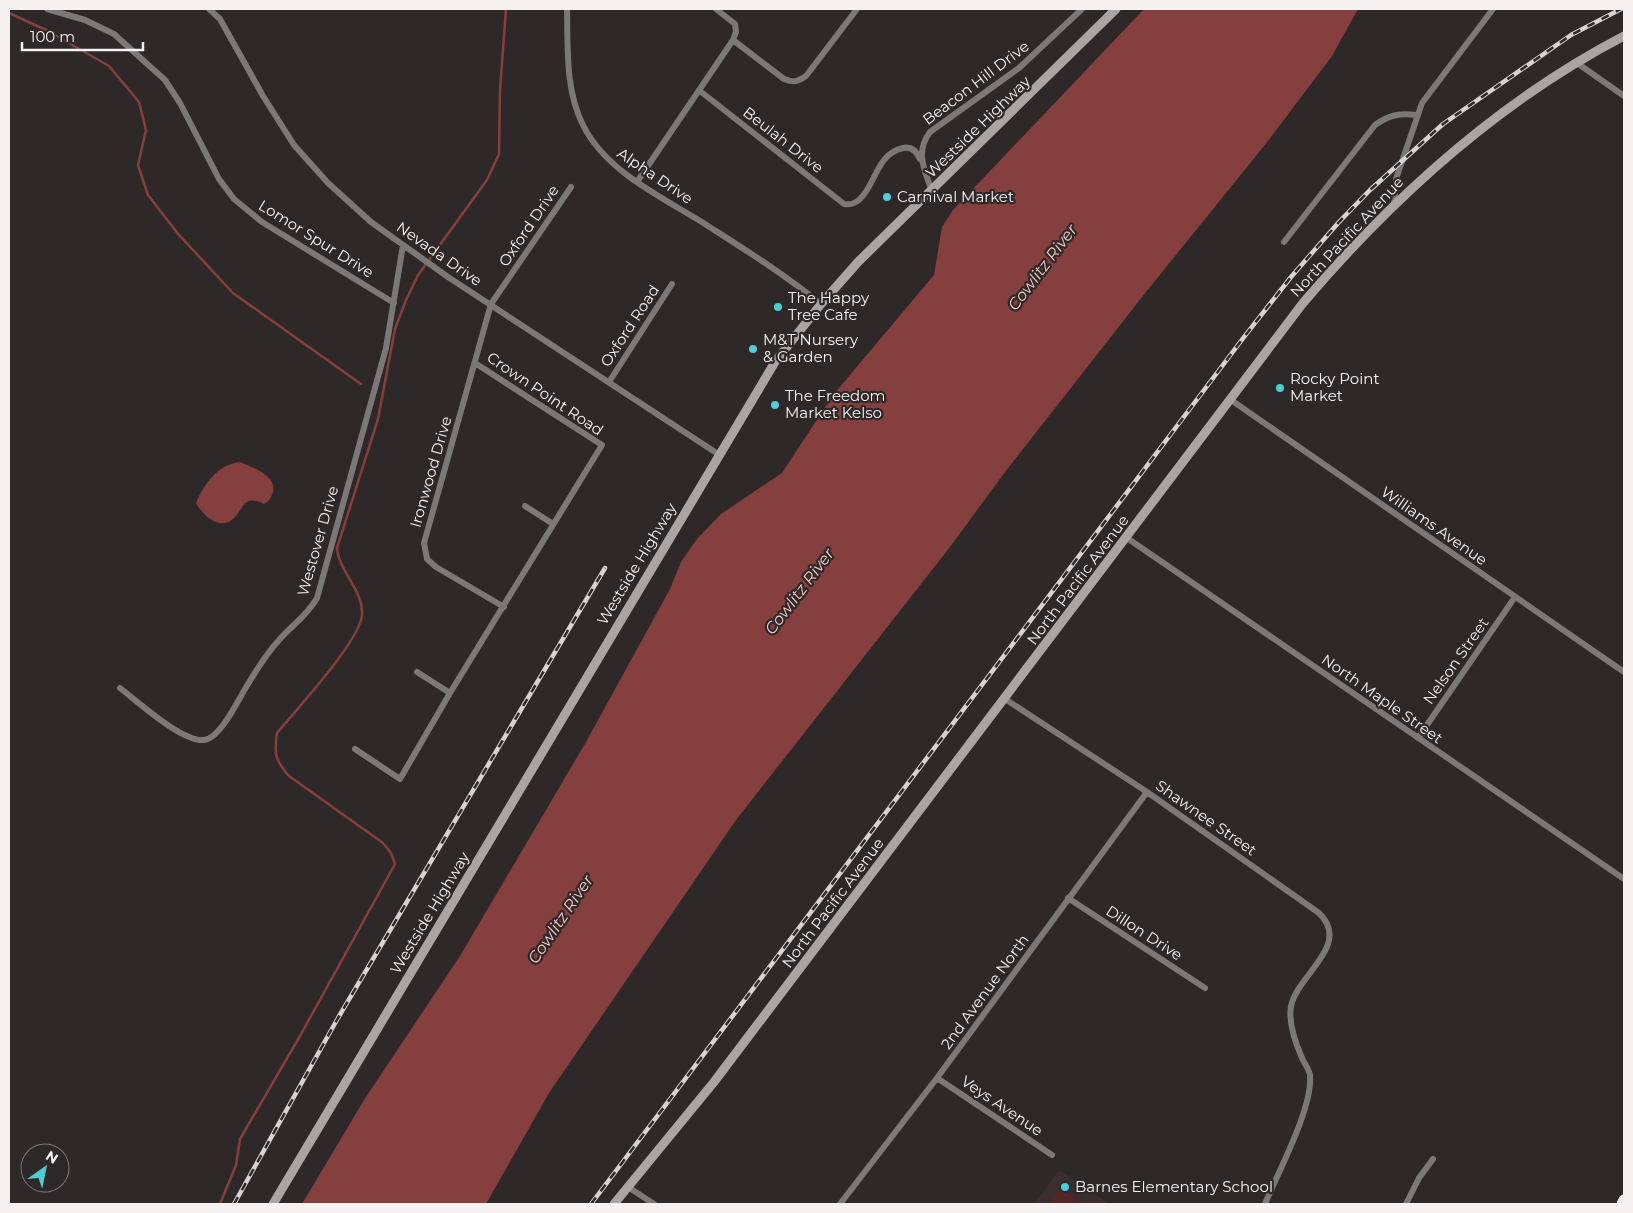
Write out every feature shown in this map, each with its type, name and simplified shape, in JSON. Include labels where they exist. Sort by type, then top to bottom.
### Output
[{"type":"highway","points":[[1622,1204],[1624,1200]]},
{"type":"street","name":"Lomor Spur Drive","points":[[46,9],[85,20],[114,34],[165,80],[180,103],[218,179],[234,199],[262,222],[394,303]]},
{"type":"street","name":"Nevada Drive","points":[[209,9],[220,19],[263,96],[294,145],[328,183],[370,222],[718,454]]},
{"type":"street","name":"Alpha Drive","points":[[567,9],[570,79],[582,124],[602,155],[637,182],[791,281],[821,304]]},
{"type":"street","points":[[637,182],[733,40],[736,32],[735,24],[716,9]]},
{"type":"street","points":[[733,40],[784,79],[793,82],[798,81],[806,76],[857,9]]},
{"type":"street","name":"Beacon Hill Drive","points":[[920,160],[923,143],[934,128],[1019,68],[1082,9]]},
{"type":"street","name":"Westside Highway","points":[[273,1204],[718,454],[775,362],[821,304],[858,262],[1116,9]]},
{"type":"street","points":[[1394,204],[1396,179],[1416,115],[1431,90],[1493,9]]},
{"type":"street","name":"North Pacific Avenue","points":[[614,1204],[714,1082],[1303,303],[1334,266],[1394,204],[1487,124],[1577,63],[1624,36]]},
{"type":"street","points":[[1577,63],[1624,96]]},
{"type":"street","name":"Beulah Drive","points":[[700,91],[844,204],[858,201],[876,171],[892,153],[901,148],[911,148],[916,151],[920,160]]},
{"type":"street","points":[[1284,242],[1375,125],[1386,117],[1400,114],[1416,115]]},
{"type":"street","points":[[920,160],[932,191]]},
{"type":"street","name":"Oxford Drive","points":[[491,304],[571,187]]},
{"type":"street","name":"Westover Drive","points":[[120,688],[190,738],[205,740],[218,733],[258,667],[279,640],[310,610],[316,598],[386,348],[403,245]]},
{"type":"street","name":"Oxford Road","points":[[609,382],[672,284]]},
{"type":"street","name":"Ironwood Drive","points":[[491,304],[424,543],[428,559],[436,567],[504,607]]},
{"type":"street","name":"Crown Point Road","points":[[355,749],[400,779],[450,693],[602,446],[475,363]]},
{"type":"street","name":"Williams Avenue","points":[[1231,400],[1624,672]]},
{"type":"street","points":[[525,506],[553,524]]},
{"type":"street","name":"North Maple Street","points":[[1127,538],[1624,879]]},
{"type":"street","name":"Nelson Street","points":[[1418,738],[1516,598]]},
{"type":"street","points":[[418,672],[450,693]]},
{"type":"street","name":"Shawnee Street","points":[[1005,698],[1147,792],[1328,921],[1330,942],[1301,986],[1292,1004],[1290,1018],[1293,1034],[1309,1072],[1310,1086],[1306,1105],[1264,1204]]},
{"type":"street","name":"2nd Avenue North","points":[[840,1204],[937,1078],[1147,792]]},
{"type":"street","name":"Dillon Drive","points":[[1068,898],[1205,988]]},
{"type":"street","name":"Veys Avenue","points":[[937,1078],[1052,1154]]},
{"type":"street","points":[[1406,1204],[1419,1178],[1433,1159]]},
{"type":"street","points":[[628,1187],[654,1204]]},
{"type":"shaded area","name":"Barnes Elementary School","points":[[1059,1170],[1109,1204],[1034,1204]]},
{"type":"shaded area","points":[[1060,1188],[1083,1204],[1049,1204]]},
{"type":"water","name":"Cowlitz River","points":[[1144,9],[1358,9],[1332,56],[1268,141],[1146,292],[1005,472],[950,547],[736,820],[549,1093],[486,1204],[302,1204],[364,1100],[460,956],[586,742],[670,589],[681,562],[697,539],[721,514],[782,473],[834,394],[934,275],[942,227],[953,210]]},
{"type":"water","points":[[240,462],[267,476],[273,486],[273,492],[269,500],[264,504],[252,500],[248,501],[229,522],[218,523],[207,517],[196,503],[203,489],[218,471]]},
{"type":"waterway","points":[[220,1204],[236,1165],[240,1139],[300,1036],[395,864],[391,853],[383,843],[289,776],[278,761],[277,733],[339,658],[359,627],[362,606],[342,565],[337,548],[378,419],[395,329],[406,300],[418,275],[487,180],[499,154],[500,90],[506,9]]},
{"type":"waterway","points":[[9,13],[46,30],[109,66],[139,102],[146,130],[138,165],[148,195],[179,235],[233,293],[361,384]]},
{"type":"railway","points":[[591,1204],[1291,277],[1370,190],[1443,124],[1571,35],[1621,9]]},
{"type":"railway","points":[[234,1204],[338,1018],[605,568]]},
{"type":"place","name":"Carnival Market","points":[[887,197]]},
{"type":"place","name":"The Happy Tree Cafe","points":[[778,307]]},
{"type":"place","name":"M&T Nursery & Garden","points":[[753,349]]},
{"type":"place","name":"Rocky Point Market","points":[[1280,388]]},
{"type":"place","name":"The Freedom Market Kelso","points":[[775,405]]},
{"type":"place","name":"Barnes Elementary School","points":[[1065,1187]]}]
